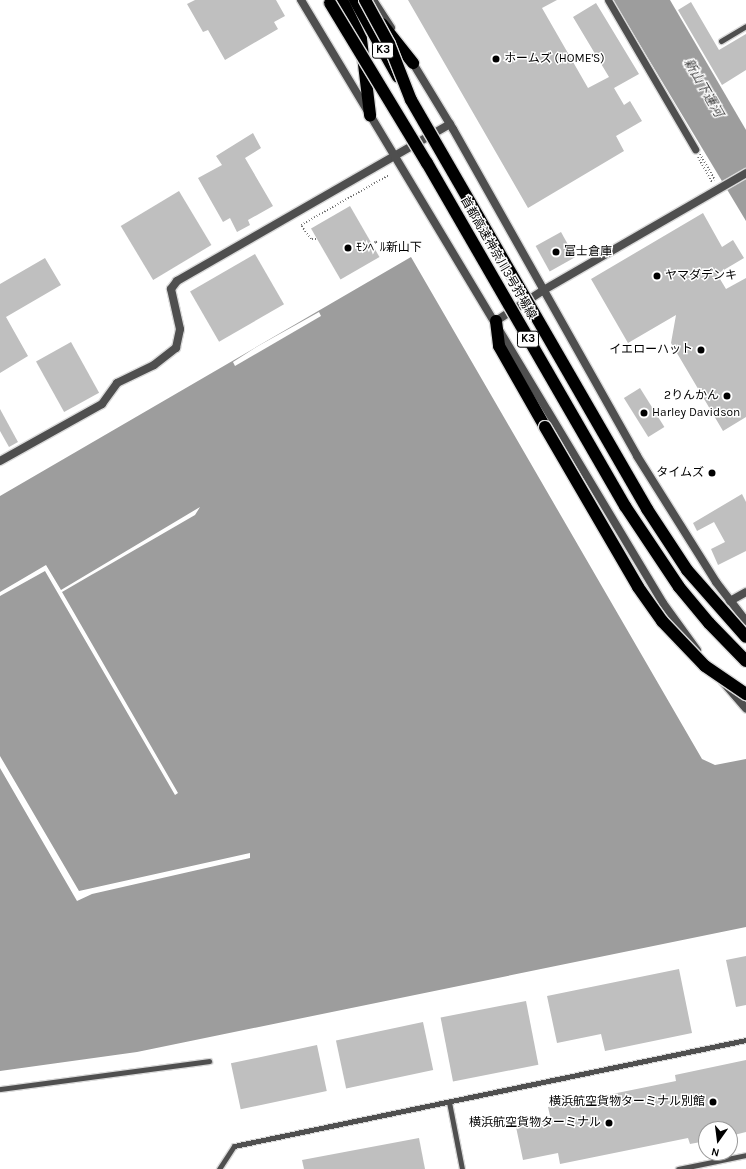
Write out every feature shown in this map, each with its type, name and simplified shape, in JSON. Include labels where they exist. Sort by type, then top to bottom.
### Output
[{"type":"highway","name":"首都高速神奈川3号狩場線","points":[[355,0],[647,509],[687,570],[746,638]]},
{"type":"highway","name":"K3","points":[[364,0],[389,44],[411,100]]},
{"type":"highway","name":"K3","points":[[364,0],[412,63]]},
{"type":"highway","name":"K3","points":[[332,1],[361,39],[370,115]]},
{"type":"highway","name":"首都高速神奈川3号狩場線","points":[[332,1],[428,163],[625,506],[679,587],[709,623],[746,661]]},
{"type":"highway","points":[[496,321],[499,346],[544,428],[638,587],[662,621],[705,666],[746,694]]},
{"type":"street","points":[[301,0],[496,321],[663,604],[686,637],[746,708]]},
{"type":"street","points":[[373,0],[450,124],[542,291],[637,456],[730,601],[746,621]]},
{"type":"street","points":[[608,0],[694,150]]},
{"type":"street","points":[[0,462],[102,404],[117,383],[154,365],[176,348],[180,329],[171,289],[177,281],[450,124]]},
{"type":"street","points":[[496,321],[542,291],[746,173]]},
{"type":"street","points":[[730,601],[746,592]]},
{"type":"lane","points":[[721,41],[746,26]]},
{"type":"lane","points":[[219,1169],[234,1146],[746,1040]]},
{"type":"lane","points":[[0,1089],[209,1061]]},
{"type":"lane","points":[[449,1102],[462,1169]]},
{"type":"lane","points":[[678,1169],[746,1155]]},
{"type":"path","points":[[694,150],[715,180]]},
{"type":"path","points":[[694,150],[712,182]]},
{"type":"path","points":[[316,238],[311,240],[301,225],[390,175]]},
{"type":"water","name":"新山下運河","points":[[613,0],[670,0],[746,130],[746,221]]},
{"type":"water","points":[[411,257],[702,759],[715,765],[746,759],[746,927],[137,1052],[0,1071],[0,496]]},
{"type":"pier","points":[[319,312],[321,316],[235,366],[233,362],[258,346]]},
{"type":"pier","points":[[200,507],[195,515],[62,592],[178,793],[175,795],[45,571],[0,596],[0,592],[46,565],[61,590]]},
{"type":"pier","points":[[0,756],[79,891],[250,853],[250,858],[92,894],[77,901],[0,768]]},
{"type":"building","points":[[195,0],[276,0],[285,16],[274,22],[278,29],[225,60],[208,30],[203,32],[187,4]]},
{"type":"building","points":[[408,0],[557,0],[542,8],[588,88],[609,77],[573,17],[596,3],[639,74],[614,88],[624,105],[630,101],[642,121],[616,136],[624,151],[528,208]]},
{"type":"building","points":[[691,2],[719,50],[746,34],[746,70],[722,85],[678,10]]},
{"type":"building","points":[[253,133],[261,148],[245,158],[273,206],[248,220],[250,225],[237,232],[230,218],[223,222],[198,178],[222,165],[216,156]]},
{"type":"building","points":[[179,191],[211,245],[153,280],[121,226]]},
{"type":"building","name":"ﾓﾝﾍﾞﾙ新山下","points":[[350,206],[380,257],[341,280],[311,228]]},
{"type":"building","points":[[703,213],[722,247],[733,240],[744,258],[717,274],[726,289],[746,278],[746,417],[723,431],[671,343],[676,315],[628,343],[591,279]]},
{"type":"building","name":"富士倉庫","points":[[561,232],[575,257],[550,271],[536,246]]},
{"type":"building","points":[[255,254],[284,304],[219,342],[190,292]]},
{"type":"building","points":[[45,258],[61,285],[6,317],[28,356],[0,373],[0,284]]},
{"type":"building","points":[[71,342],[99,393],[64,412],[36,361]]},
{"type":"building","name":"Harley Davidson","points":[[640,388],[664,427],[648,437],[624,398]]},
{"type":"building","points":[[0,409],[18,442],[9,447],[0,431]]},
{"type":"building","points":[[742,494],[746,502],[746,551],[718,565],[711,549],[725,542],[714,522],[697,531],[693,523]]},
{"type":"building","points":[[746,956],[746,1005],[736,1007],[726,960]]},
{"type":"building","points":[[679,969],[692,1033],[605,1051],[601,1034],[557,1043],[547,996]]},
{"type":"building","points":[[526,1001],[538,1065],[453,1081],[441,1018]]},
{"type":"building","points":[[423,1022],[433,1070],[346,1088],[336,1041]]},
{"type":"building","points":[[317,1045],[327,1091],[241,1109],[231,1063]]},
{"type":"building","name":"横浜航空貨物ターミナル","points":[[746,1060],[746,1132],[738,1134],[738,1121],[698,1121],[698,1142],[690,1144],[688,1138],[560,1164],[558,1153],[523,1160],[516,1127],[551,1120],[548,1107],[676,1081],[675,1075]]},
{"type":"building","points":[[419,1138],[425,1169],[304,1169],[302,1160]]},
{"type":"place","name":"ホームズ (HOME'S)","points":[[496,59]]},
{"type":"place","name":"ﾓﾝﾍﾞﾙ新山下","points":[[348,248]]},
{"type":"place","name":"富士倉庫","points":[[556,252]]},
{"type":"place","name":"ヤマダデンキ","points":[[657,276]]},
{"type":"place","name":"イエローハット","points":[[701,350]]},
{"type":"place","name":"2りんかん","points":[[727,396]]},
{"type":"place","name":"Harley Davidson","points":[[644,413]]},
{"type":"place","name":"タイムズ","points":[[712,473]]},
{"type":"place","name":"横浜航空貨物ターミナル別館","points":[[713,1102]]},
{"type":"place","name":"横浜航空貨物ターミナル","points":[[609,1123]]}]
